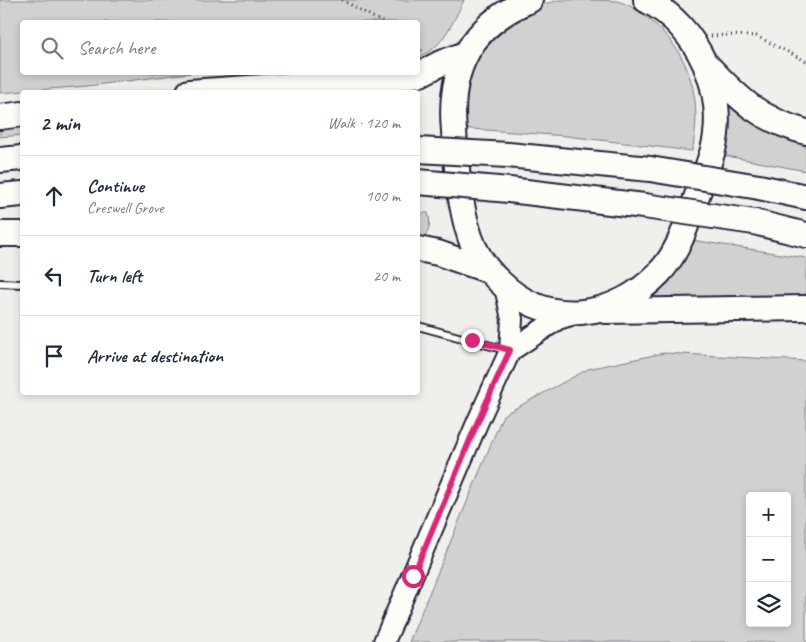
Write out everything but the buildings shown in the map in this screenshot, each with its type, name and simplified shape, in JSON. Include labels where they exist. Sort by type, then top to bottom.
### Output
[{"type":"highway","points":[[482,33],[491,0]]},
{"type":"highway","points":[[530,0],[502,15],[473,42],[465,54],[454,90],[452,118],[465,223],[475,248],[487,270],[517,296],[544,309],[587,312],[806,308]]},
{"type":"highway","points":[[646,0],[669,14],[686,33],[706,64],[738,98],[756,111],[791,128],[806,132]]},
{"type":"highway","points":[[420,74],[441,63],[465,54]]},
{"type":"highway","points":[[587,312],[620,302],[634,294],[657,275],[673,254],[683,234],[713,149],[716,124],[715,104],[706,64]]},
{"type":"highway","points":[[219,90],[397,78],[414,75]]},
{"type":"highway","points":[[0,117],[20,114]]},
{"type":"highway","points":[[420,150],[508,155],[650,169],[759,187],[806,197]]},
{"type":"highway","points":[[0,160],[20,158]]},
{"type":"highway","points":[[420,182],[509,190],[644,206],[754,222],[806,235]]},
{"type":"highway","points":[[0,196],[20,194]]},
{"type":"highway","points":[[0,234],[20,234]]},
{"type":"highway","points":[[420,249],[438,253],[487,270]]},
{"type":"main road","points":[[670,0],[686,33]]},
{"type":"main road","points":[[384,642],[510,350],[512,319],[505,286]]},
{"type":"main road","points":[[510,350],[558,319],[587,312]]},
{"type":"lane","points":[[0,282],[20,284]]},
{"type":"lane","points":[[420,327],[510,350]]},
{"type":"path","points":[[342,0],[378,20]]},
{"type":"path","points":[[686,33],[756,36],[806,61]]},
{"type":"shaded area","points":[[0,0],[464,0],[440,42],[420,55],[420,20],[20,20],[20,75],[174,75],[87,86],[0,93]]},
{"type":"shaded area","points":[[559,0],[621,2],[642,14],[664,33],[675,47],[690,79],[696,114],[692,151],[566,136],[459,128],[471,64],[488,40],[523,10]]},
{"type":"shaded area","points":[[418,85],[418,90],[292,90]]},
{"type":"shaded area","points":[[721,96],[738,114],[759,126],[782,135],[806,141],[806,171],[716,154]]},
{"type":"shaded area","points":[[20,119],[20,135],[0,137],[0,123]]},
{"type":"shaded area","points":[[420,213],[428,213],[430,222],[427,233],[420,240]]},
{"type":"shaded area","points":[[679,238],[806,258],[806,300],[633,302]]},
{"type":"shaded area","points":[[664,353],[806,361],[806,642],[409,642],[503,415],[588,369]]},
{"type":"route","points":[[413,576],[510,350],[472,340]]}]
